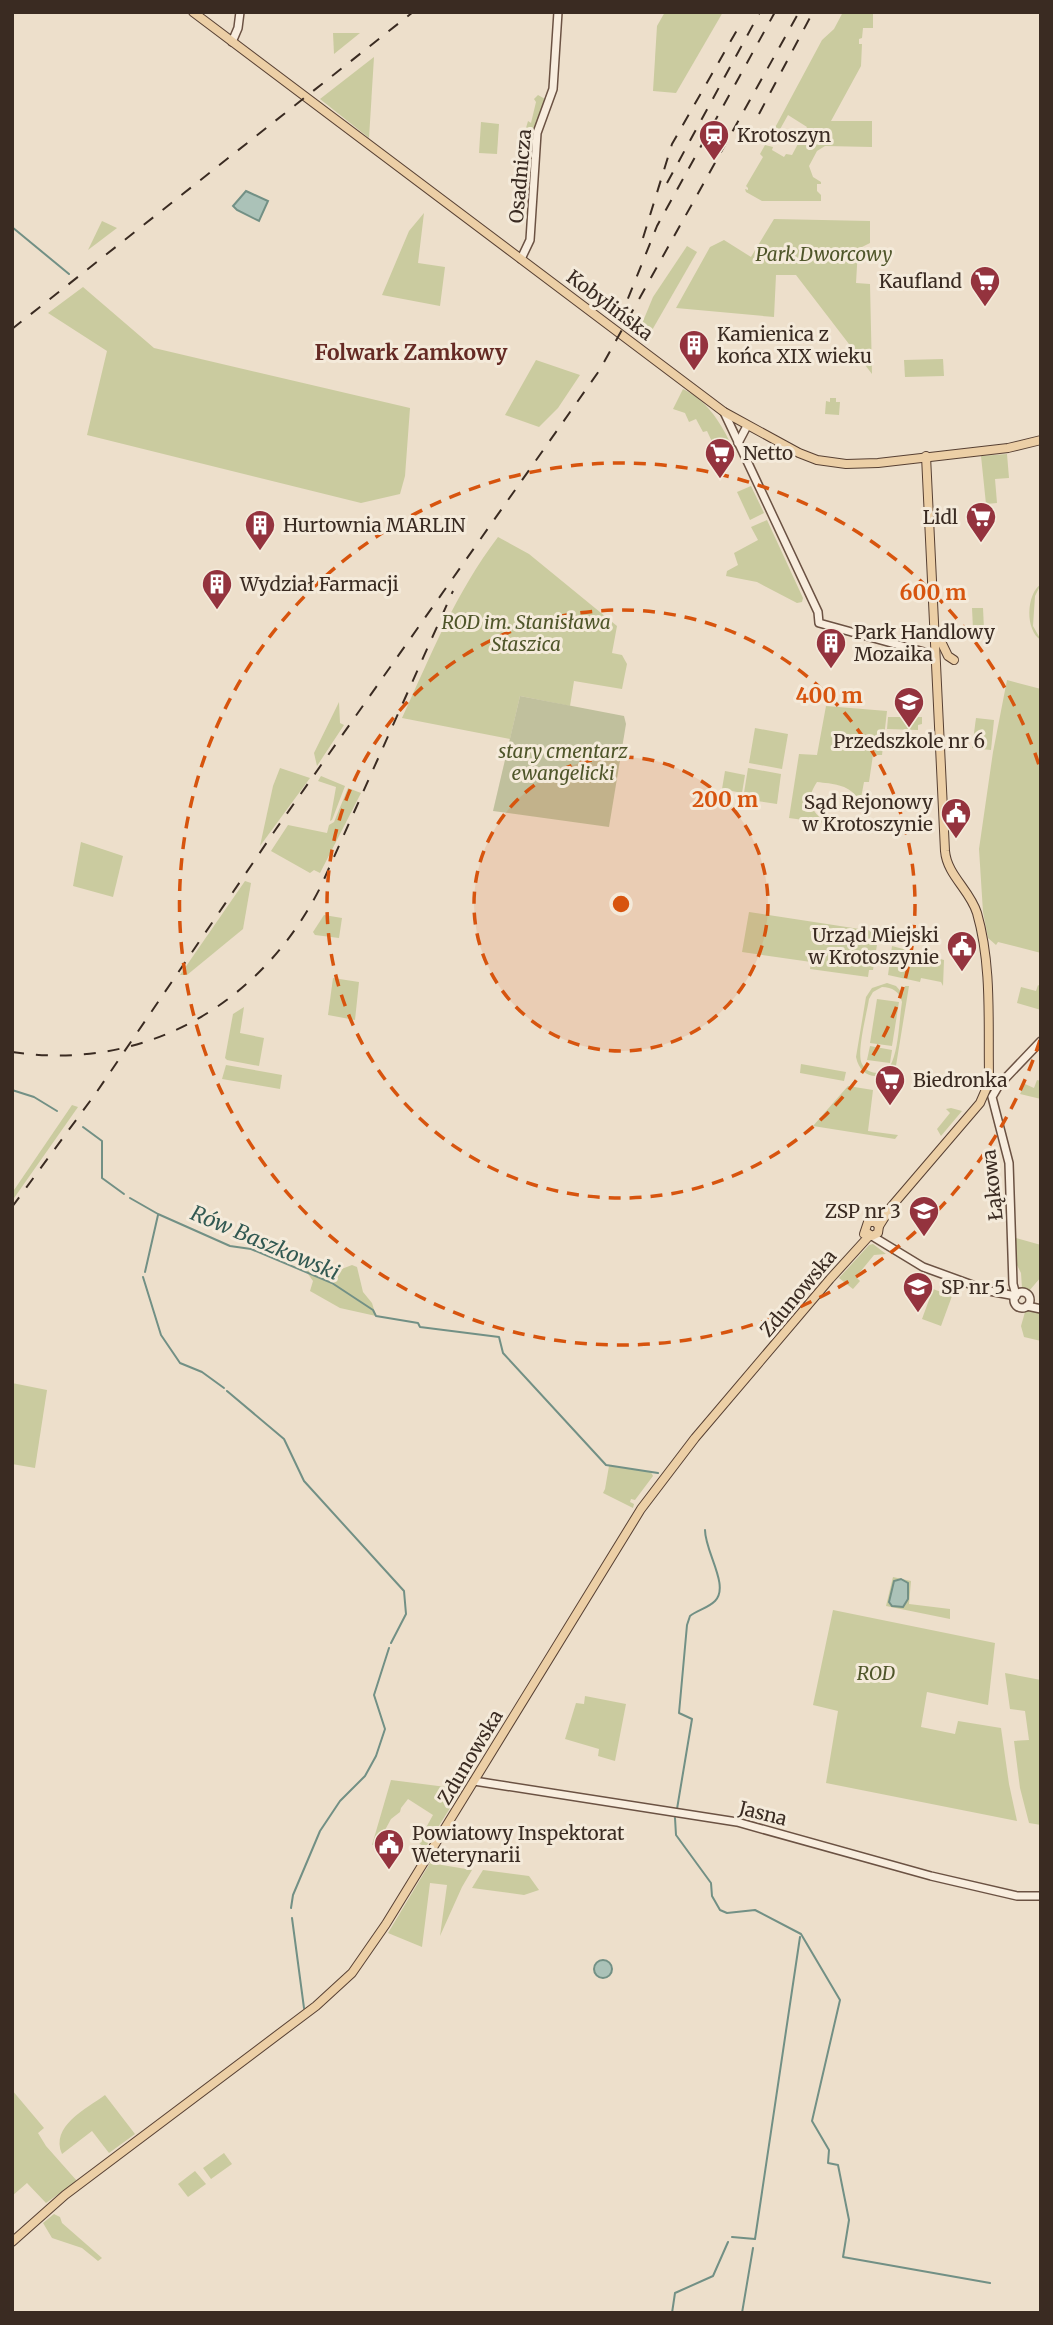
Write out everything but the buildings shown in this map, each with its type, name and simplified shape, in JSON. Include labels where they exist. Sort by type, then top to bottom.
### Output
[{"type":"main road","name":"Kobylińska","points":[[193,12],[724,412]]},
{"type":"main road","points":[[724,412],[783,447],[825,461],[857,465],[1008,448],[1041,440]]},
{"type":"main road","points":[[926,456],[945,851],[948,867],[973,902],[984,947],[988,1097]]},
{"type":"main road","points":[[934,627],[948,656],[954,660]]},
{"type":"main road","name":"Zdunowska","points":[[12,2242],[65,2195],[316,2006],[347,1979],[370,1950],[641,1509],[695,1438],[988,1097]]},
{"type":"street","points":[[232,42],[238,28],[240,12]]},
{"type":"street","name":"Osadnicza","points":[[521,259],[530,240],[537,133],[554,83],[558,12]]},
{"type":"street","name":"Kobylińska","points":[[724,412],[818,612],[819,623],[935,655]]},
{"type":"street","points":[[738,443],[747,426]]},
{"type":"street","name":"Zdunowska","points":[[988,1097],[1041,1041]]},
{"type":"street","name":"Łąkowa","points":[[988,1097],[1009,1163],[1013,1284],[1017,1297]]},
{"type":"street","points":[[874,1231],[916,1264],[989,1291],[1017,1297],[1028,1295],[1028,1303]]},
{"type":"street","points":[[1017,1297],[1020,1307],[1028,1303],[1041,1307]]},
{"type":"street","name":"Jasna","points":[[474,1781],[737,1822],[932,1876],[1017,1896],[1040,1896]]},
{"type":"green space","points":[[665,12],[723,12],[676,93],[653,91],[657,26]]},
{"type":"green space","points":[[843,12],[873,12],[873,28],[863,28],[862,38],[859,39],[859,44],[862,44],[861,66],[831,121],[872,121],[872,147],[825,146],[817,151],[809,166],[813,177],[821,182],[817,184],[817,191],[821,195],[821,201],[762,201],[746,192],[746,186],[763,157],[760,154],[765,145],[773,147],[772,150],[784,157],[786,154],[792,155],[807,127],[788,115],[774,140],[776,143],[771,141],[770,137],[822,40],[834,29]]},
{"type":"green space","points":[[333,33],[360,33],[334,54]]},
{"type":"green space","points":[[374,57],[369,138],[320,99]]},
{"type":"green space","points":[[538,95],[545,99],[534,131],[526,128],[528,121],[531,123],[536,102],[534,99]]},
{"type":"green space","points":[[481,122],[499,124],[497,154],[479,153]]},
{"type":"green space","points":[[526,131],[533,132],[529,191],[525,192],[520,185],[524,186],[526,151],[522,149]]},
{"type":"green space","points":[[424,213],[418,263],[445,267],[440,306],[382,295],[409,231]]},
{"type":"green space","name":"Park Dworcowy","points":[[774,219],[870,221],[870,243],[858,249],[856,283],[870,284],[872,374],[796,275],[776,275],[774,317],[676,308],[710,247],[724,240],[751,257]]},
{"type":"green space","points":[[102,221],[117,228],[88,250]]},
{"type":"green space","points":[[687,246],[697,252],[651,332],[641,326],[653,297]]},
{"type":"green space","points":[[83,287],[154,348],[410,408],[405,476],[400,494],[361,503],[87,435],[107,351],[48,313]]},
{"type":"green space","points":[[943,359],[944,376],[905,377],[904,360]]},
{"type":"green space","points":[[536,360],[580,375],[558,408],[539,427],[505,415]]},
{"type":"green space","points":[[683,389],[711,411],[730,442],[722,446],[718,439],[716,440],[719,446],[715,448],[707,431],[703,432],[696,419],[689,422],[685,413],[673,409]]},
{"type":"green space","points":[[830,398],[836,398],[836,402],[840,402],[839,415],[825,414],[826,401],[830,402]]},
{"type":"green space","points":[[1007,454],[1009,478],[995,479],[997,503],[986,504],[981,456]]},
{"type":"green space","points":[[751,486],[764,513],[750,520],[737,492]]},
{"type":"green space","points":[[767,520],[803,598],[802,602],[797,603],[757,582],[726,576],[727,571],[738,565],[734,553],[758,540],[751,527]]},
{"type":"green space","name":"ROD im. Stanisława Staszica","points":[[498,537],[529,554],[617,626],[612,653],[622,655],[627,664],[622,689],[574,681],[570,706],[520,696],[510,739],[402,718],[457,602]]},
{"type":"green space","points":[[1041,584],[1035,596],[1033,626],[1041,640],[1032,629],[1029,612],[1032,596]]},
{"type":"green space","points":[[972,608],[983,608],[984,629],[973,629]]},
{"type":"green space","points":[[1007,680],[1041,689],[1041,953],[998,942],[996,945],[988,938],[983,912],[979,849]]},
{"type":"green space","name":"stary cmentarz ewangelicki","points":[[520,696],[624,716],[626,724],[609,827],[493,811]]},
{"type":"green space","points":[[339,702],[340,723],[344,725],[317,766],[314,753]]},
{"type":"green space","points":[[826,706],[887,711],[882,755],[873,755],[869,782],[864,782],[861,798],[844,787],[817,782],[811,794],[811,804],[816,814],[826,823],[789,818],[799,754],[817,755]]},
{"type":"green space","points":[[888,717],[922,717],[922,724],[918,725],[918,730],[887,729]]},
{"type":"green space","points":[[976,718],[994,720],[991,750],[972,748]]},
{"type":"green space","points":[[755,728],[788,734],[782,769],[749,763]]},
{"type":"green space","points":[[280,768],[310,778],[260,846],[273,786]]},
{"type":"green space","points":[[748,768],[781,774],[777,804],[743,799]]},
{"type":"green space","points":[[725,771],[745,775],[742,793],[722,789]]},
{"type":"green space","points":[[321,776],[345,786],[330,821],[336,787],[318,781]]},
{"type":"green space","points":[[348,788],[361,793],[320,873],[314,870],[310,873],[271,851],[288,825],[327,833]]},
{"type":"green space","points":[[81,842],[123,856],[113,897],[73,886]]},
{"type":"green space","points":[[245,881],[251,883],[243,929],[187,975],[180,975]]},
{"type":"green space","points":[[749,912],[879,932],[873,970],[869,970],[868,977],[810,969],[811,962],[742,952]]},
{"type":"green space","points":[[324,915],[342,918],[339,938],[315,935],[313,932]]},
{"type":"green space","points":[[892,946],[944,960],[943,986],[941,982],[921,978],[920,982],[888,975]]},
{"type":"green space","points":[[333,978],[359,982],[355,1020],[328,1015]]},
{"type":"green space","points":[[887,983],[896,986],[903,994],[905,986],[909,986],[894,1078],[890,1078],[891,1071],[879,1076],[869,1075],[861,1069],[856,1057],[866,997],[872,988]],"holes":[[[882,987],[892,989],[902,1002],[897,1041],[890,1066],[882,1072],[873,1073],[865,1068],[860,1059],[861,1042],[869,999],[873,992]]]},
{"type":"green space","points":[[1038,985],[1041,987],[1041,1010],[1017,1003],[1021,987],[1036,991]]},
{"type":"green space","points":[[877,999],[899,1002],[892,1046],[870,1043]]},
{"type":"green space","points":[[244,1007],[240,1033],[264,1038],[259,1066],[225,1058],[233,1014]]},
{"type":"green space","points":[[870,1046],[892,1050],[890,1063],[867,1060]]},
{"type":"green space","points":[[801,1064],[846,1072],[844,1081],[800,1073]]},
{"type":"green space","points":[[226,1065],[282,1075],[280,1089],[222,1079]]},
{"type":"green space","points":[[1037,1080],[1041,1081],[1041,1099],[1020,1094],[1025,1084],[1034,1088]]},
{"type":"green space","points":[[848,1086],[873,1090],[868,1131],[898,1135],[895,1139],[813,1126]]},
{"type":"green space","points":[[72,1105],[78,1107],[12,1201],[12,1193]]},
{"type":"green space","points":[[946,1109],[962,1111],[941,1136],[937,1129],[950,1113]]},
{"type":"green space","points":[[1016,1238],[1041,1245],[1041,1277],[1029,1291],[1022,1288],[1021,1273],[1016,1263]]},
{"type":"green space","points":[[873,1244],[886,1254],[874,1255],[856,1277],[860,1281],[853,1289],[839,1278],[869,1245]]},
{"type":"green space","points":[[315,1257],[339,1270],[352,1265],[357,1267],[363,1292],[372,1303],[376,1316],[340,1308],[310,1291],[313,1281],[306,1271]]},
{"type":"green space","points":[[933,1289],[952,1296],[941,1326],[922,1319]]},
{"type":"green space","points":[[1028,1310],[1041,1312],[1041,1341],[1024,1337],[1021,1326]]},
{"type":"green space","points":[[12,1383],[47,1390],[35,1468],[12,1464]]},
{"type":"green space","points":[[609,1466],[651,1472],[653,1476],[635,1500],[631,1499],[633,1508],[603,1493]]},
{"type":"green space","points":[[893,1577],[911,1581],[909,1604],[950,1609],[950,1619],[886,1606]]},
{"type":"green space","name":"ROD","points":[[833,1610],[995,1643],[988,1705],[927,1692],[921,1727],[955,1734],[958,1721],[1001,1728],[1017,1821],[826,1783],[838,1711],[813,1705]]},
{"type":"green space","points":[[1005,1673],[1041,1680],[1041,1825],[1029,1823],[1020,1788],[1014,1741],[1029,1740],[1025,1711],[1010,1709]]},
{"type":"green space","points":[[585,1696],[626,1704],[615,1761],[598,1756],[599,1749],[565,1739],[576,1703],[584,1704]]},
{"type":"green space","points":[[391,1780],[462,1789],[425,1848],[418,1842],[433,1815],[408,1799],[400,1812],[391,1819],[378,1843],[372,1845]]},
{"type":"green space","points":[[430,1863],[472,1870],[440,1936],[447,1885],[430,1883],[422,1947],[388,1933]]},
{"type":"green space","points":[[483,1870],[529,1876],[539,1890],[524,1895],[472,1888]]},
{"type":"green space","points":[[12,2090],[44,2128],[38,2133],[46,2146],[77,2181],[46,2203],[27,2183],[12,2196]]},
{"type":"green space","points":[[105,2095],[135,2134],[109,2153],[92,2131],[62,2154],[61,2135],[65,2127],[80,2112]]},
{"type":"green space","points":[[224,2153],[232,2164],[211,2179],[203,2168]]},
{"type":"green space","points":[[195,2171],[206,2184],[188,2197],[178,2184]]},
{"type":"green space","points":[[54,2214],[102,2258],[98,2261],[82,2248],[52,2238],[43,2223]]},
{"type":"shaded area","points":[[246,191],[268,201],[259,221],[233,206]]},
{"type":"shaded area","points":[[901,1579],[908,1583],[908,1599],[903,1607],[892,1606],[889,1602],[894,1581]]},
{"type":"shaded area","points":[[603,1960],[609,1963],[612,1969],[609,1975],[603,1978],[597,1975],[594,1969],[597,1963]]},
{"type":"waterway","points":[[12,227],[69,274]]},
{"type":"waterway","name":"Rów Baszkowski","points":[[12,1090],[34,1097],[57,1111]]},
{"type":"waterway","name":"Rów Baszkowski","points":[[83,1127],[102,1141],[102,1178],[124,1194]]},
{"type":"waterway","name":"Rów Baszkowski","points":[[130,1198],[158,1214],[230,1246],[251,1249],[332,1283],[373,1310],[376,1316],[418,1323],[420,1327],[499,1337],[503,1353],[606,1465],[658,1473]]},
{"type":"waterway","points":[[145,1272],[158,1215]]},
{"type":"waterway","points":[[143,1277],[161,1335],[180,1363],[202,1372],[224,1388]]},
{"type":"waterway","points":[[227,1391],[284,1439],[304,1481],[404,1591],[406,1614],[391,1643]]},
{"type":"waterway","name":"Rów Baszkowski","points":[[677,1809],[692,1719],[679,1713],[687,1625],[690,1616],[715,1601],[720,1587],[705,1530]]},
{"type":"waterway","points":[[291,1908],[293,1895],[320,1831],[340,1801],[365,1776],[376,1756],[385,1729],[374,1695],[389,1648]]},
{"type":"waterway","name":"Rów Baszkowski","points":[[675,1818],[676,1835],[711,1883],[712,1896],[720,1910],[727,1913],[755,1910],[801,1934],[840,2000],[812,2121],[829,2150],[828,2163],[838,2165],[849,2220],[843,2257],[990,2283]]},
{"type":"waterway","points":[[292,1918],[304,2008]]},
{"type":"waterway","points":[[732,2237],[755,2239],[800,1937]]},
{"type":"waterway","points":[[672,2313],[675,2293],[713,2276],[728,2242]]},
{"type":"waterway","points":[[742,2313],[753,2248]]},
{"type":"railway","points":[[12,329],[413,12]]},
{"type":"railway","points":[[667,183],[760,12]]},
{"type":"railway","points":[[619,321],[657,226],[775,12]]},
{"type":"railway","points":[[12,1207],[96,1093],[276,829],[599,371],[799,12]]},
{"type":"railway","points":[[759,114],[813,12]]},
{"type":"railway","points":[[643,238],[672,144],[741,23]]},
{"type":"railway","points":[[12,1052],[61,1055],[108,1051],[153,1039],[194,1021],[232,996],[267,965],[296,928],[321,886],[453,591]]},
{"type":"place","name":"Krotoszyn","points":[[714,162]]},
{"type":"place","name":"Kaufland","points":[[985,308]]},
{"type":"place","name":"Kamienica z końca XIX wieku","points":[[694,372]]},
{"type":"place","name":"Netto","points":[[720,480]]},
{"type":"place","name":"Lidl","points":[[981,544]]},
{"type":"place","name":"Hurtownia MARLIN","points":[[260,552]]},
{"type":"place","name":"Wydział Farmacji","points":[[217,611]]},
{"type":"place","name":"Park Handlowy Mozaika","points":[[831,670]]},
{"type":"place","name":"Przedszkole nr 6","points":[[909,729]]},
{"type":"place","name":"Sąd Rejonowy w Krotoszynie","points":[[956,840]]},
{"type":"place","name":"Urząd Miejski w Krotoszynie","points":[[962,973]]},
{"type":"place","name":"Biedronka","points":[[890,1107]]},
{"type":"place","name":"ZSP nr 3","points":[[924,1238]]},
{"type":"place","name":"SP nr 5","points":[[918,1314]]},
{"type":"place","name":"Powiatowy Inspektorat Weterynarii","points":[[389,1871]]},
{"type":"district","name":"Folwark Zamkowy","points":[[411,353]]}]
